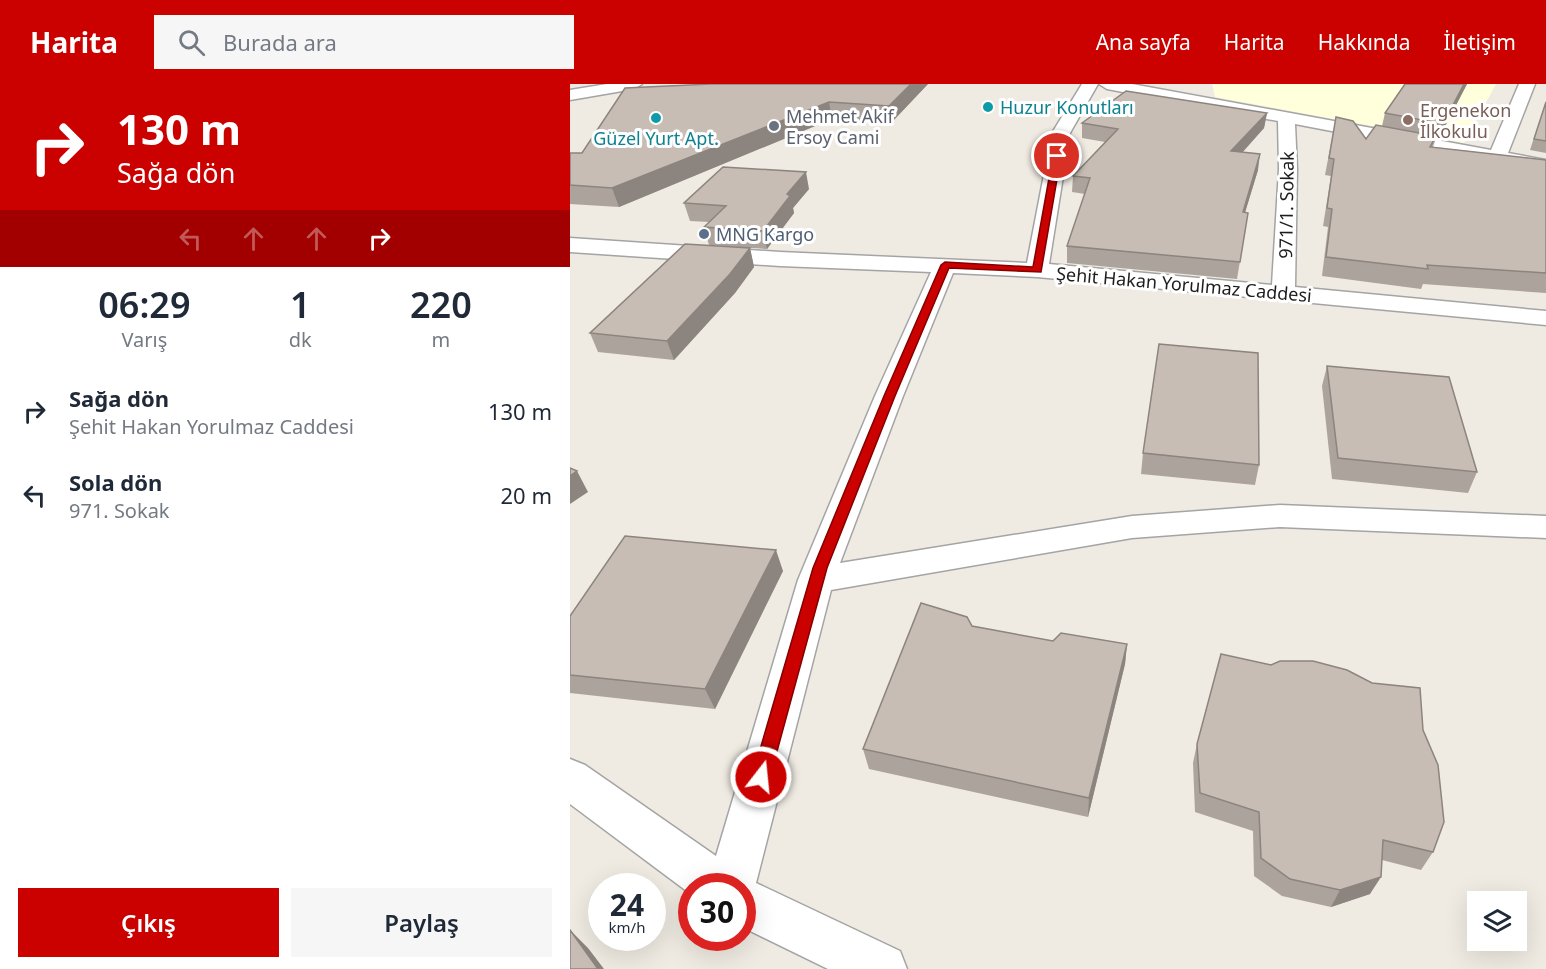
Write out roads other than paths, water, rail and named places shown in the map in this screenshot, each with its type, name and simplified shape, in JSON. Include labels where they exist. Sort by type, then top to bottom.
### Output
[{"type":"street","points":[[570,94],[634,84]]},
{"type":"street","points":[[1037,270],[1061,132],[1090,84]]},
{"type":"street","points":[[1107,84],[1546,166]]},
{"type":"street","points":[[1497,157],[1527,84]]},
{"type":"street","points":[[1536,84],[1546,86]]},
{"type":"street","name":"971/1. Sokak","points":[[1283,293],[1288,169],[1286,118]]},
{"type":"street","name":"Şehit Hakan Yorulmaz Caddesi","points":[[570,245],[780,259],[1037,270],[1546,318]]},
{"type":"street","points":[[735,873],[816,580],[889,396],[945,265]]},
{"type":"street","points":[[816,580],[1132,527],[1281,516],[1546,527]]},
{"type":"street","points":[[570,778],[700,873]]},
{"type":"street","points":[[756,908],[882,969]]},
{"type":"place","name":"Huzur Konutları","points":[[988,107]]},
{"type":"place","name":"Güzel Yurt Apt.","points":[[656,118]]},
{"type":"place","name":"Ergenekon İlkokulu","points":[[1408,120]]},
{"type":"place","name":"Mehmet Akif Ersoy Cami","points":[[774,126]]},
{"type":"place","name":"MNG Kargo","points":[[704,234]]}]
